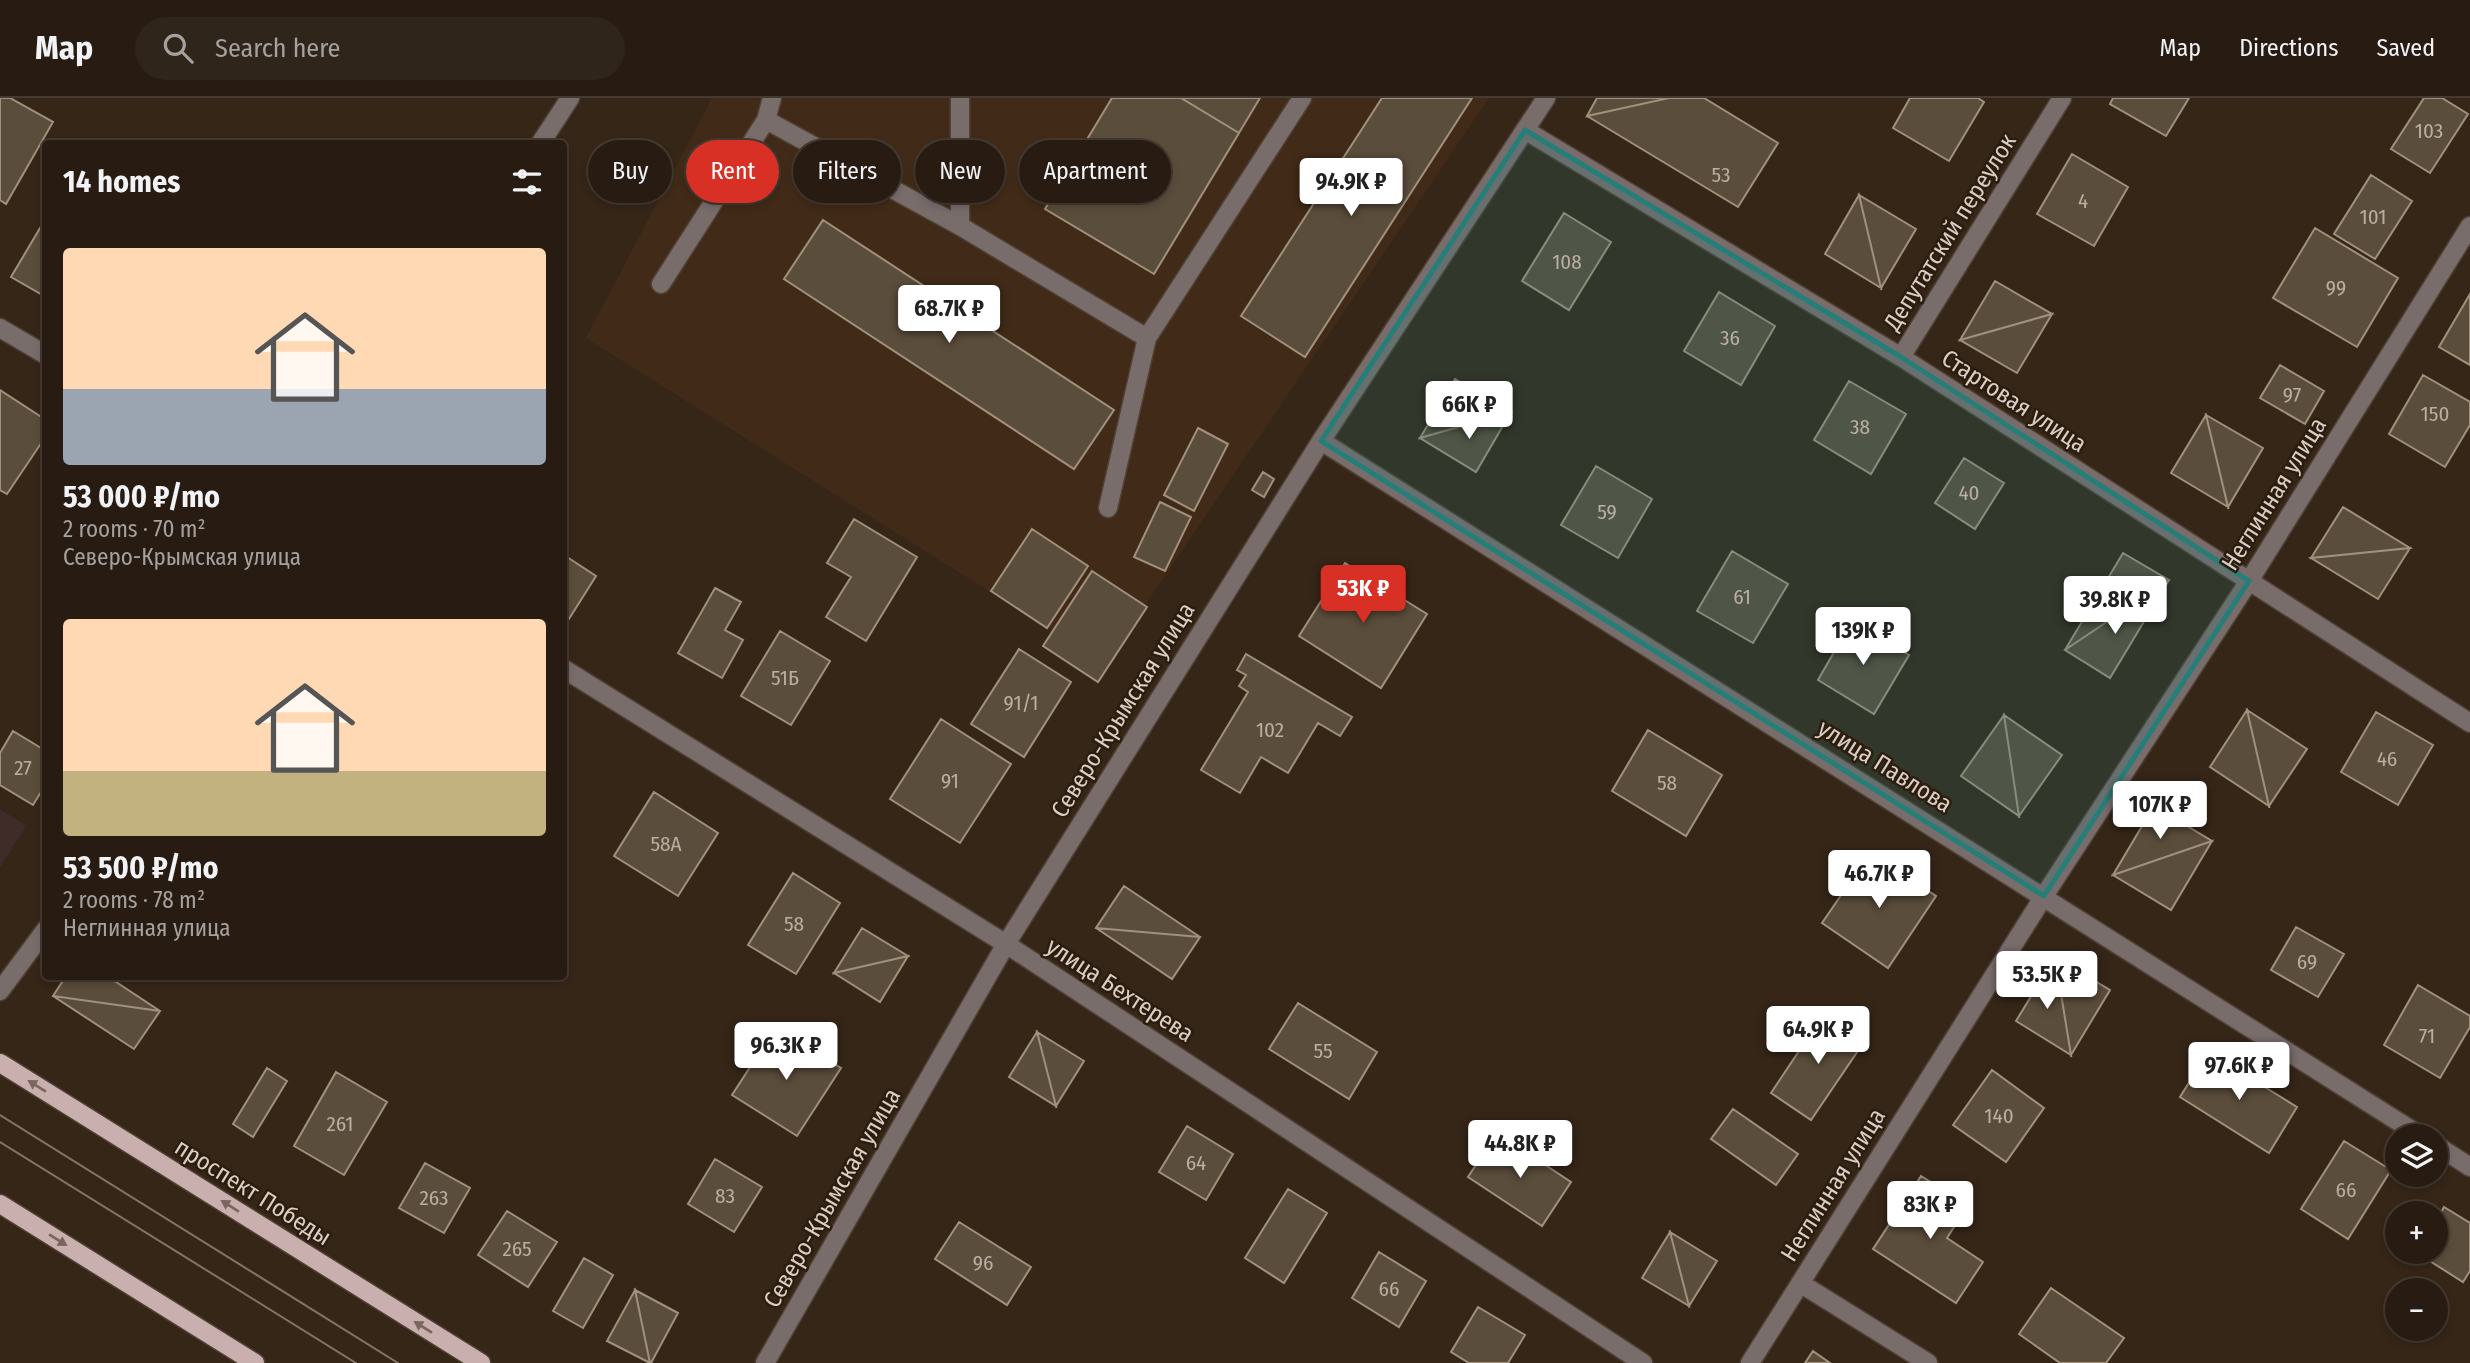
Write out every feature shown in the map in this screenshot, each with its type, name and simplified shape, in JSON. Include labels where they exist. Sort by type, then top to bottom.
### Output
[{"type":"main road","name":"проспект Победы","points":[[0,1063],[481,1363]]},
{"type":"main road","points":[[0,1204],[255,1363]]},
{"type":"street","points":[[543,140],[570,98]]},
{"type":"street","points":[[661,284],[766,120],[772,98]]},
{"type":"street","points":[[960,98],[960,226]]},
{"type":"street","points":[[1108,508],[1147,338],[1302,98]]},
{"type":"street","name":"Северо-Крымская улица","points":[[765,1363],[1006,944],[1321,441],[1546,98]]},
{"type":"street","name":"Депутатский переулок","points":[[1901,357],[2062,98]]},
{"type":"street","points":[[766,120],[960,226],[1147,338]]},
{"type":"street","name":"Стартовая улица","points":[[1525,130],[1901,357],[2470,723]]},
{"type":"street","name":"Неглинная улица","points":[[1750,1363],[2044,895],[2249,581],[2470,226]]},
{"type":"street","points":[[0,328],[42,353]]},
{"type":"street","name":"улица Павлова","points":[[1321,441],[2044,895],[2402,1124]]},
{"type":"street","name":"улица Бехтерева","points":[[567,671],[1006,944],[1643,1363]]},
{"type":"street","points":[[0,991],[42,934]]},
{"type":"street","points":[[2448,1153],[2470,1167]]},
{"type":"street","name":"Неглинная улица","points":[[1801,1283],[1928,1363]]},
{"type":"highlighted area","points":[[1525,130],[1901,357],[2249,581],[2044,896],[1321,441]]},
{"type":"shaded area","points":[[712,98],[1489,98],[1105,664],[586,338],[657,203],[672,203],[672,174],[686,148],[686,203],[779,203],[779,140],[690,140]]},
{"type":"shaded area","points":[[0,809],[26,826],[0,867]]},
{"type":"building","points":[[0,98],[10,98],[53,122],[6,204],[0,200]]},
{"type":"building","points":[[1112,98],[1181,98],[1239,133],[1154,274],[1045,209],[1049,203],[1171,203],[1171,140],[1087,140]]},
{"type":"building","points":[[1181,98],[1260,98],[1239,133]]},
{"type":"building","points":[[1382,98],[1472,98],[1305,357],[1241,316]]},
{"type":"building","points":[[1597,98],[1704,98],[1778,143],[1738,207],[1587,116]]},
{"type":"building","points":[[1597,98],[1669,98],[1587,116]]},
{"type":"building","points":[[1910,98],[1978,98],[1984,102],[1949,161],[1893,128]]},
{"type":"building","points":[[2113,98],[2189,98],[2166,136],[2110,104]]},
{"type":"building","points":[[2424,98],[2442,98],[2468,114],[2430,173],[2391,149]]},
{"type":"building","points":[[2072,154],[2128,187],[2094,246],[2037,214]]},
{"type":"building","points":[[2371,175],[2412,201],[2375,259],[2334,234]]},
{"type":"building","points":[[1859,195],[1881,288],[1825,254]]},
{"type":"building","points":[[1859,195],[1916,229],[1881,288]]},
{"type":"building","points":[[1564,213],[1611,242],[1569,310],[1522,281]]},
{"type":"building","points":[[823,220],[1114,410],[1074,469],[784,279]]},
{"type":"building","points":[[42,225],[42,295],[11,277]]},
{"type":"building","points":[[2315,228],[2398,278],[2357,347],[2273,298]]},
{"type":"building","points":[[1995,281],[2052,314],[1960,340]]},
{"type":"building","points":[[1719,292],[1775,326],[1741,385],[1684,351]]},
{"type":"building","points":[[2470,294],[2470,365],[2439,347]]},
{"type":"building","points":[[2052,314],[2017,373],[1960,340]]},
{"type":"building","points":[[2280,365],[2324,391],[2305,424],[2260,398]]},
{"type":"building","points":[[2423,375],[2470,402],[2470,425],[2445,467],[2389,434]]},
{"type":"building","points":[[1455,379],[1511,412],[1420,438]]},
{"type":"building","points":[[1849,381],[1906,414],[1871,474],[1814,440]]},
{"type":"building","points":[[0,390],[42,417],[42,442],[7,494],[0,490]]},
{"type":"building","points":[[1511,412],[1476,472],[1420,438]]},
{"type":"building","points":[[2206,415],[2228,507],[2171,473]]},
{"type":"building","points":[[2206,415],[2263,448],[2228,507]]},
{"type":"building","points":[[1198,428],[1228,444],[1194,511],[1164,495]]},
{"type":"building","points":[[1964,458],[2004,483],[1975,529],[1935,503]]},
{"type":"building","points":[[1596,466],[1652,499],[1618,558],[1561,525]]},
{"type":"building","points":[[1263,472],[1274,479],[1264,497],[1252,490]]},
{"type":"building","points":[[1160,502],[1191,517],[1165,571],[1134,557]]},
{"type":"building","points":[[2343,507],[2410,548],[2311,558]]},
{"type":"building","points":[[854,519],[917,557],[866,641],[826,617],[851,577],[827,563]]},
{"type":"building","points":[[1032,529],[1088,566],[1047,628],[991,591]]},
{"type":"building","points":[[2410,548],[2378,599],[2311,558]]},
{"type":"building","points":[[1732,551],[1788,584],[1753,643],[1697,611]]},
{"type":"building","points":[[2123,553],[2169,580],[2065,650]]},
{"type":"building","points":[[567,557],[596,576],[569,619],[567,618]]},
{"type":"building","points":[[1345,563],[1427,614],[1381,688],[1299,636]]},
{"type":"building","points":[[1092,571],[1147,607],[1098,682],[1043,646]]},
{"type":"building","points":[[2169,580],[2110,678],[2065,650]]},
{"type":"building","points":[[715,588],[741,602],[725,630],[743,640],[722,678],[678,653]]},
{"type":"building","points":[[1852,621],[1909,655],[1874,714],[1818,680]]},
{"type":"building","points":[[780,631],[830,661],[791,725],[741,696]]},
{"type":"building","points":[[1019,649],[1071,682],[1024,757],[971,724]]},
{"type":"building","points":[[1246,654],[1352,717],[1340,736],[1318,723],[1288,773],[1261,757],[1240,793],[1201,770],[1248,692],[1239,686],[1246,675],[1237,670]]},
{"type":"building","points":[[2247,710],[2307,749],[2269,806]]},
{"type":"building","points":[[2247,710],[2269,806],[2210,767]]},
{"type":"building","points":[[2376,712],[2433,745],[2398,805],[2341,772]]},
{"type":"building","points":[[2004,715],[2019,816],[1961,776]]},
{"type":"building","points":[[2004,715],[2062,755],[2019,816]]},
{"type":"building","points":[[941,719],[1011,764],[960,843],[890,799]]},
{"type":"building","points":[[1648,730],[1722,775],[1686,836],[1612,791]]},
{"type":"building","points":[[13,731],[42,749],[42,790],[33,805],[0,785],[0,753]]},
{"type":"building","points":[[654,792],[718,833],[678,896],[614,856]]},
{"type":"building","points":[[2154,806],[2212,841],[2113,875]]},
{"type":"building","points":[[2212,841],[2171,910],[2113,875]]},
{"type":"building","points":[[1870,853],[1936,896],[1888,968],[1822,923]]},
{"type":"building","points":[[793,873],[840,903],[796,974],[748,945]]},
{"type":"building","points":[[1124,886],[1200,937],[1096,928]]},
{"type":"building","points":[[2296,927],[2344,954],[2318,997],[2271,970]]},
{"type":"building","points":[[862,928],[908,956],[834,973]]},
{"type":"building","points":[[1096,928],[1200,937],[1172,979]]},
{"type":"building","points":[[908,956],[880,1002],[834,973]]},
{"type":"building","points":[[2055,957],[2110,990],[2071,1055]]},
{"type":"building","points":[[2055,957],[2071,1055],[2016,1021]]},
{"type":"building","points":[[63,980],[113,980],[160,1011],[53,996]]},
{"type":"building","points":[[2418,985],[2470,1016],[2470,1027],[2440,1078],[2384,1045]]},
{"type":"building","points":[[53,996],[160,1011],[134,1049]]},
{"type":"building","points":[[1298,1003],[1377,1052],[1349,1099],[1269,1049]]},
{"type":"building","points":[[1825,1012],[1866,1039],[1811,1120],[1771,1093]]},
{"type":"building","points":[[776,1027],[841,1068],[797,1136],[732,1095]]},
{"type":"building","points":[[1037,1032],[1056,1106],[1009,1077]]},
{"type":"building","points":[[1037,1032],[1084,1061],[1056,1106]]},
{"type":"building","points":[[2208,1052],[2297,1107],[2269,1153],[2180,1097]]},
{"type":"building","points":[[267,1068],[287,1081],[253,1137],[233,1124]]},
{"type":"building","points":[[1992,1070],[2044,1108],[2006,1162],[1953,1125]]},
{"type":"building","points":[[336,1072],[387,1102],[344,1175],[294,1146]]},
{"type":"building","points":[[1733,1109],[1798,1154],[1776,1185],[1711,1139]]},
{"type":"building","points":[[1187,1126],[1233,1154],[1206,1200],[1159,1172]]},
{"type":"building","points":[[1497,1133],[1571,1182],[1542,1226],[1468,1177]]},
{"type":"building","points":[[2344,1141],[2385,1166],[2385,1180],[2348,1239],[2301,1209]]},
{"type":"building","points":[[715,1159],[762,1187],[734,1232],[688,1204]]},
{"type":"building","points":[[425,1163],[470,1188],[444,1233],[399,1208]]},
{"type":"building","points":[[1921,1176],[1968,1205],[1947,1238],[1983,1262],[1956,1303],[1873,1249]]},
{"type":"building","points":[[1288,1189],[1327,1213],[1284,1283],[1245,1258]]},
{"type":"building","points":[[2448,1209],[2470,1223],[2470,1271],[2463,1282],[2434,1264],[2448,1264]]},
{"type":"building","points":[[507,1211],[557,1242],[528,1287],[478,1255]]},
{"type":"building","points":[[959,1222],[1031,1267],[1007,1305],[935,1259]]},
{"type":"building","points":[[1670,1232],[1689,1306],[1642,1278]]},
{"type":"building","points":[[1670,1232],[1717,1261],[1689,1306]]},
{"type":"building","points":[[1379,1252],[1426,1281],[1399,1327],[1352,1298]]},
{"type":"building","points":[[584,1258],[613,1275],[583,1328],[553,1311]]},
{"type":"building","points":[[2051,1288],[2124,1338],[2106,1363],[2060,1363],[2019,1334]]},
{"type":"building","points":[[635,1290],[650,1363],[607,1341]]},
{"type":"building","points":[[635,1290],[678,1313],[651,1363],[650,1363]]},
{"type":"building","points":[[1478,1307],[1525,1335],[1508,1363],[1469,1363],[1451,1352]]},
{"type":"building","points":[[1813,1351],[1830,1363],[1805,1363]]},
{"type":"tram line","points":[[0,1115],[398,1363]]},
{"type":"tram line","points":[[0,1142],[356,1363]]}]
